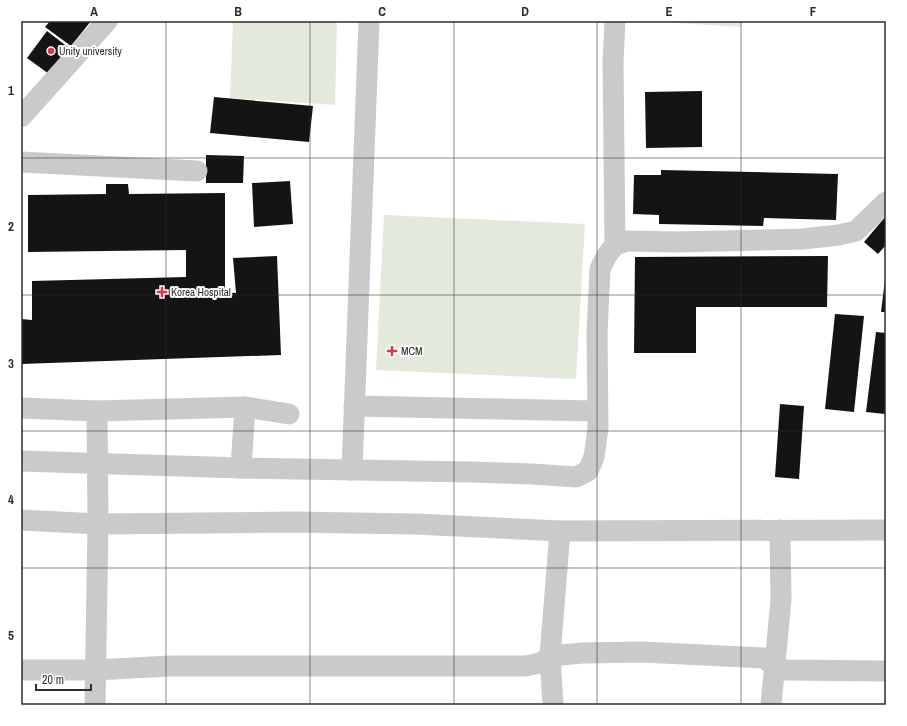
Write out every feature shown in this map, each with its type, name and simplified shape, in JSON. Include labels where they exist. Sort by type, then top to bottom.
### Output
[{"type":"street","points":[[21,117],[107,21]]},
{"type":"street","points":[[352,470],[369,21]]},
{"type":"street","points":[[615,21],[613,62],[616,245]]},
{"type":"street","points":[[21,162],[197,171]]},
{"type":"street","points":[[21,461],[241,468],[517,473],[576,478],[588,471],[594,457],[597,411],[597,333],[600,269],[616,245],[627,241],[676,242],[802,239],[839,235],[856,231],[886,202]]},
{"type":"street","points":[[354,406],[597,411]]},
{"type":"street","points":[[241,468],[245,407]]},
{"type":"street","points":[[21,408],[97,411],[245,407],[289,414]]},
{"type":"street","points":[[95,705],[94,670],[98,524],[97,411]]},
{"type":"street","points":[[21,520],[98,524],[293,522],[414,524],[560,531],[886,530]]},
{"type":"street","points":[[770,705],[781,600],[780,530]]},
{"type":"street","points":[[553,705],[550,656],[560,531]]},
{"type":"street","points":[[21,670],[94,670],[170,666],[525,666],[541,663],[550,656],[582,653],[642,652],[764,658],[773,665],[785,670],[886,671]]},
{"type":"green space","points":[[233,21],[337,21],[335,105],[230,98]]},
{"type":"green space","points":[[650,21],[742,21],[741,27]]},
{"type":"green space","points":[[384,215],[585,224],[576,379],[376,370]]},
{"type":"building","points":[[50,21],[91,21],[71,46],[45,27]]},
{"type":"building","points":[[47,31],[69,48],[49,74],[27,58]]},
{"type":"building","points":[[702,91],[702,147],[646,148],[645,92]]},
{"type":"building","points":[[214,97],[313,106],[309,142],[210,133]]},
{"type":"building","points":[[206,155],[244,156],[243,183],[206,183]]},
{"type":"building","points":[[661,170],[838,174],[836,220],[764,218],[763,226],[659,224],[659,215],[633,214],[634,175],[661,175]]},
{"type":"building","points":[[290,181],[293,224],[254,227],[252,183]]},
{"type":"building","points":[[106,184],[128,184],[129,194],[225,193],[225,292],[236,293],[233,258],[277,256],[281,355],[21,364],[21,319],[32,320],[32,281],[186,277],[186,250],[28,252],[28,195],[106,194]]},
{"type":"building","points":[[886,216],[886,245],[878,254],[864,242]]},
{"type":"building","points":[[828,256],[827,307],[696,307],[696,353],[634,353],[635,257]]},
{"type":"building","points":[[885,280],[886,312],[881,312]]},
{"type":"building","points":[[835,314],[864,316],[854,412],[825,409]]},
{"type":"building","points":[[876,332],[886,333],[885,414],[866,412]]},
{"type":"building","points":[[780,404],[804,406],[799,479],[775,477]]},
{"type":"place","name":"Unity university","points":[[51,51]]},
{"type":"place","name":"Korea Hospital","points":[[162,292]]},
{"type":"place","name":"MCM","points":[[392,351]]}]
